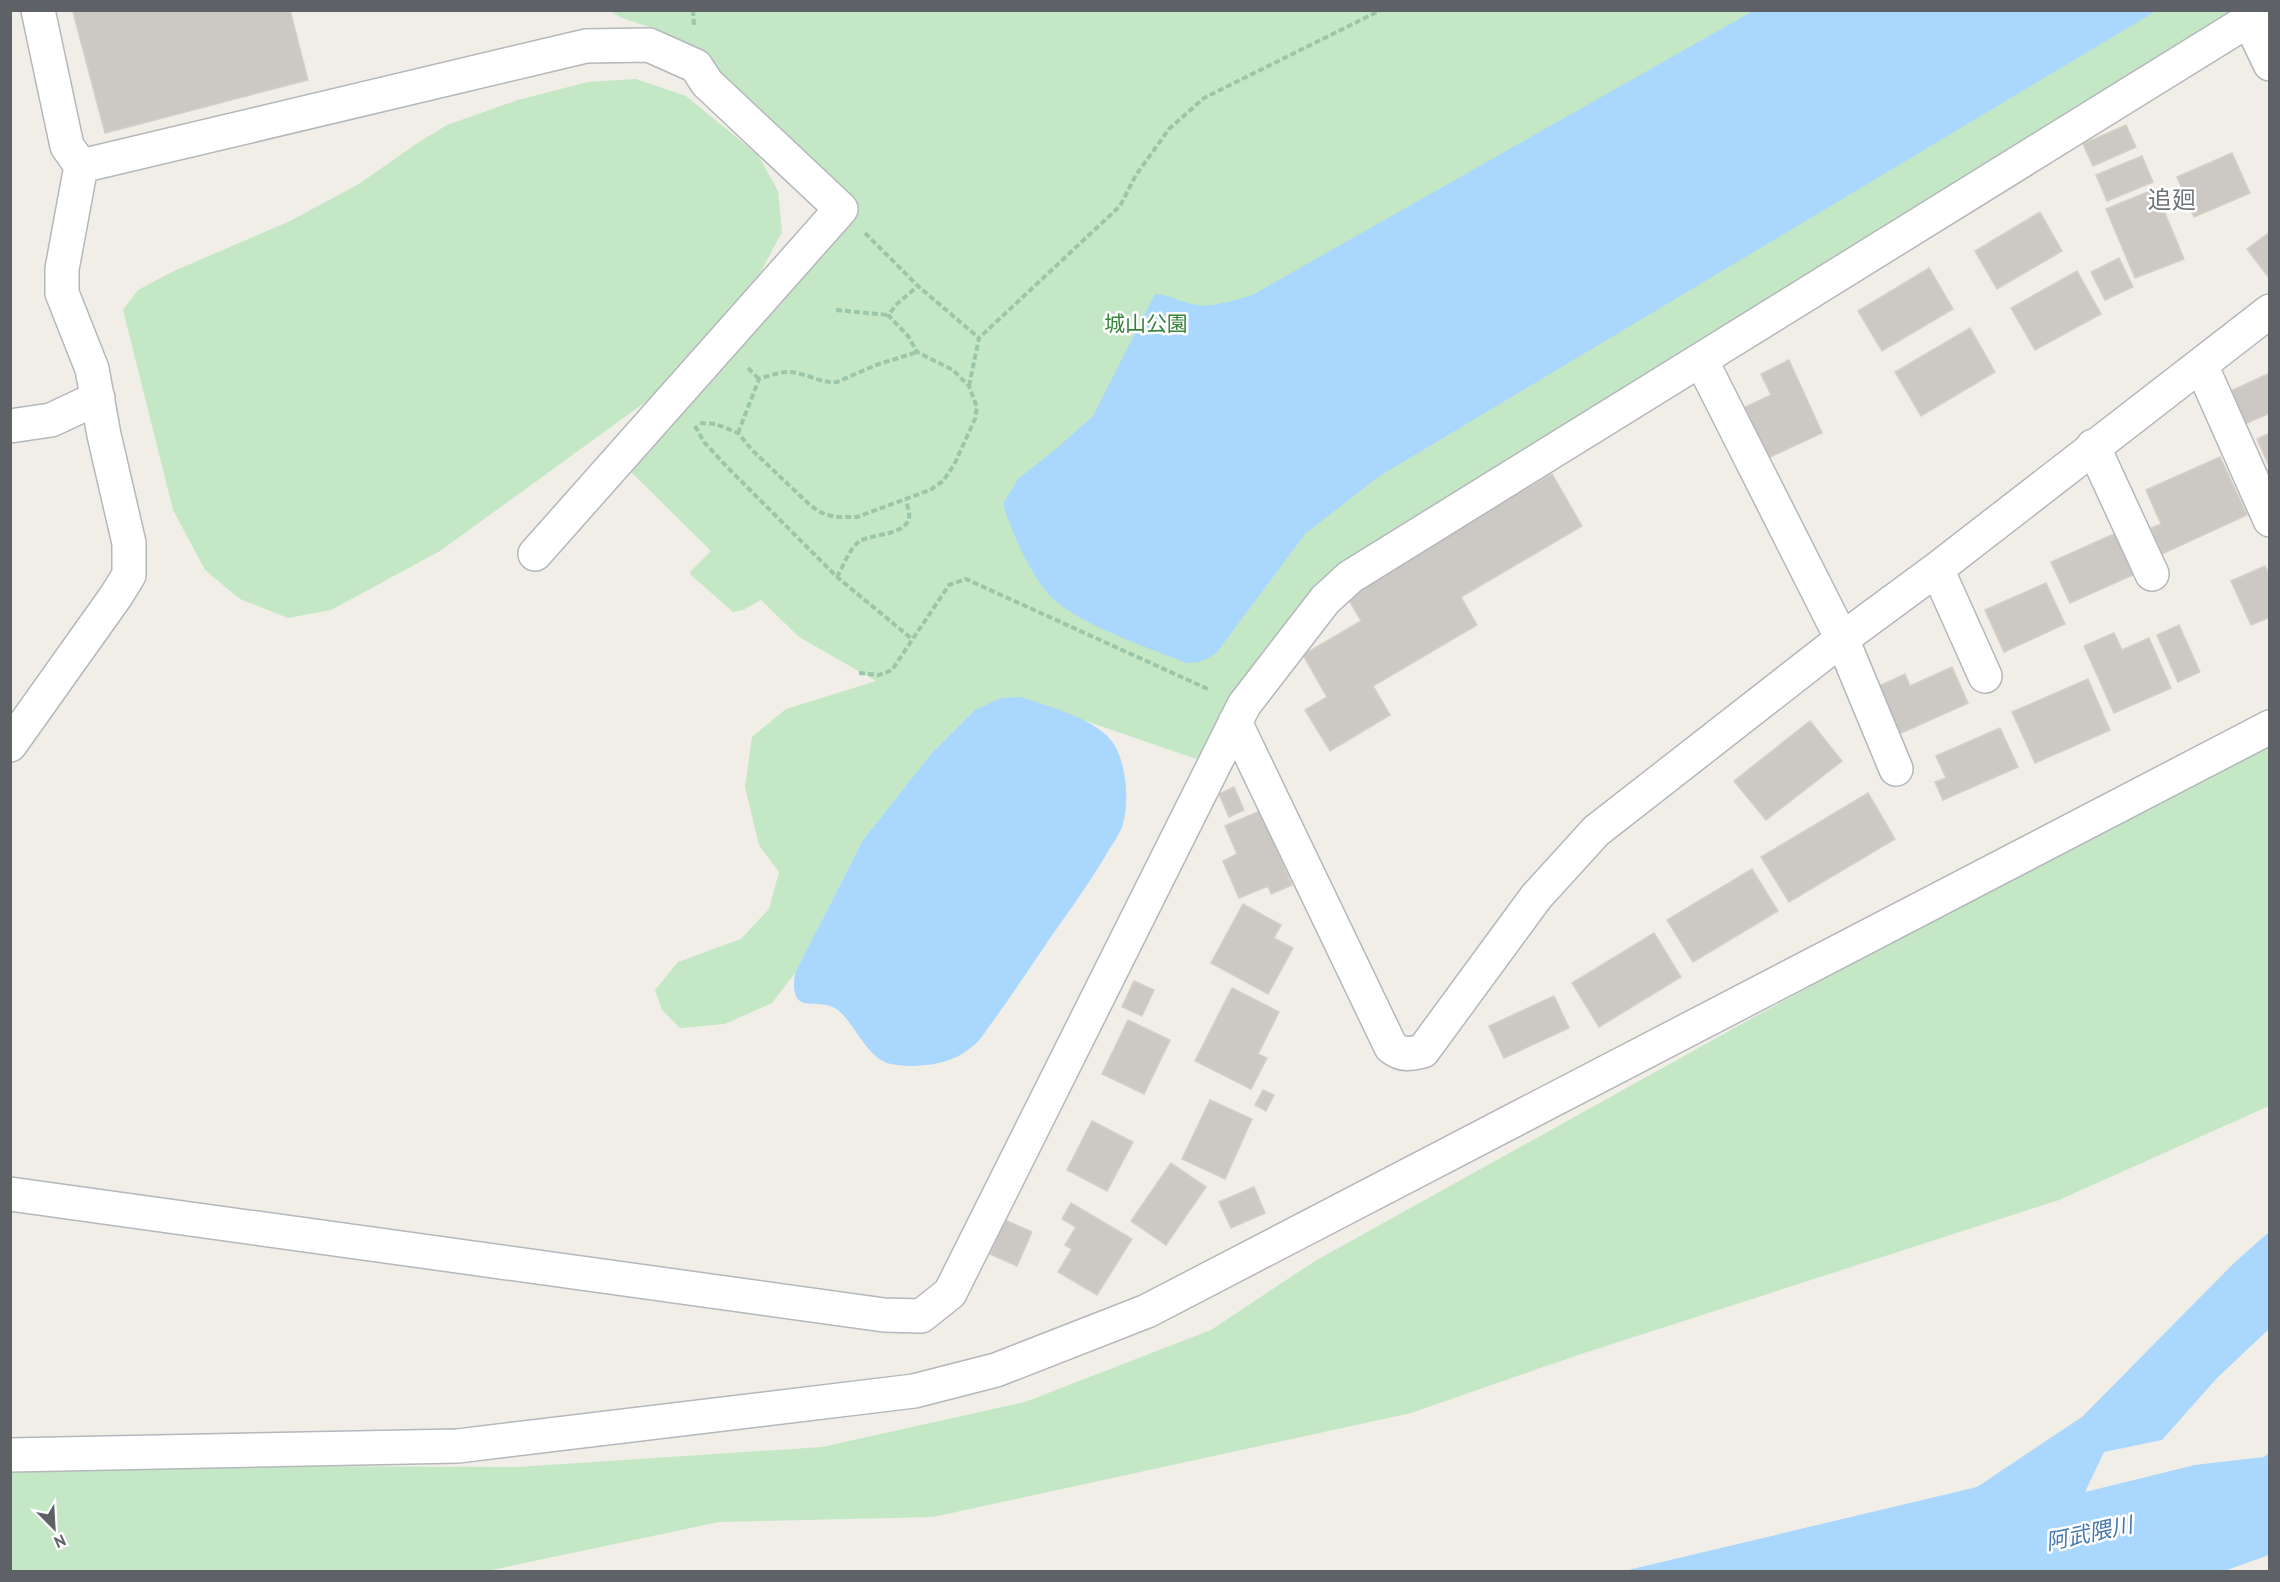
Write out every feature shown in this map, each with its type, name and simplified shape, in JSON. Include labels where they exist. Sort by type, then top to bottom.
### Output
[{"type":"street","points":[[10,745],[129,575],[129,543],[104,435],[92,369],[62,293],[62,269],[81,166],[67,146],[38,10]]},
{"type":"street","points":[[10,1194],[884,1316],[921,1316],[950,1293],[1239,713],[1324,600],[1350,578],[2254,15],[2270,64]]},
{"type":"street","points":[[81,166],[586,46],[649,45],[696,66],[707,83],[841,209],[535,554]]},
{"type":"street","points":[[1239,713],[1391,1047],[1398,1052],[1409,1054],[1423,1051],[1536,897],[1596,831],[2270,311]]},
{"type":"street","points":[[1701,360],[1842,639],[1896,769]]},
{"type":"street","points":[[2201,365],[2270,520]]},
{"type":"street","points":[[10,426],[51,420],[98,398]]},
{"type":"street","points":[[2093,446],[2152,574]]},
{"type":"street","points":[[1937,569],[1985,676]]},
{"type":"street","points":[[10,1455],[458,1446],[914,1391],[996,1370],[1147,1311],[2270,727]]},
{"type":"path","points":[[969,386],[979,338],[1120,206],[1136,175],[1169,129],[1204,98],[1382,10]]},
{"type":"path","points":[[841,209],[918,286],[979,338]]},
{"type":"path","points":[[888,315],[918,286]]},
{"type":"path","points":[[836,310],[888,315],[908,336],[917,352],[953,370],[969,386],[977,407],[975,419],[954,465],[943,480],[930,490],[906,500],[857,517],[835,518],[811,506],[752,450],[738,433],[716,424],[693,423],[704,442],[728,468],[837,577],[912,639]]},
{"type":"path","points":[[738,433],[759,378],[788,372],[809,375],[831,383],[917,352]]},
{"type":"path","points":[[837,577],[858,542],[868,537],[891,533],[902,528],[909,521],[906,500]]},
{"type":"path","points":[[859,673],[879,675],[892,670],[949,585],[966,579],[1239,713]]},
{"type":"green space","name":"城山公園","points":[[610,11],[2239,11],[1366,550],[1202,761],[1034,703],[975,710],[931,754],[863,840],[795,973],[772,1003],[725,1024],[680,1028],[662,1010],[655,990],[678,962],[741,939],[769,909],[779,872],[759,845],[745,787],[752,737],[786,709],[876,681],[799,637],[761,600],[743,610],[733,612],[691,575],[690,572],[711,551],[621,462],[853,206],[721,84],[680,40],[622,18]]},
{"type":"green space","points":[[636,79],[686,96],[758,155],[778,191],[782,232],[758,277],[655,395],[440,551],[331,610],[288,618],[240,599],[205,570],[173,510],[123,310],[138,290],[174,271],[290,221],[359,184],[447,125],[518,100],[588,82]]},
{"type":"green space","points":[[2269,742],[2269,1106],[2059,1200],[1581,1354],[1411,1413],[933,1517],[719,1522],[487,1571],[11,1572],[11,1465],[518,1467],[822,1447],[1025,1402],[1211,1330],[1315,1261],[1765,1011]]},
{"type":"water","points":[[1753,11],[2156,11],[1378,477],[1305,534],[1217,652],[1206,659],[1186,663],[1110,632],[1072,613],[1056,602],[1045,590],[1021,550],[1004,508],[1004,502],[1018,479],[1093,416],[1155,294],[1203,306],[1254,294]]},
{"type":"water","points":[[1021,697],[1081,719],[1103,732],[1111,740],[1121,759],[1126,782],[1126,807],[1122,827],[1082,892],[977,1043],[957,1057],[938,1063],[907,1066],[887,1063],[871,1052],[839,1011],[831,1006],[801,1002],[796,997],[794,988],[795,973],[863,840],[931,754],[975,710],[1001,698]]},
{"type":"water","name":"阿武隈川","points":[[2269,1232],[2269,1329],[2217,1378],[2162,1440],[2104,1452],[2085,1492],[2195,1465],[2264,1457],[2269,1453],[2269,1555],[2221,1572],[1624,1571],[1977,1487],[2082,1417],[2234,1263]]},
{"type":"building","points":[[78,10],[290,10],[308,80],[105,133],[73,12]]},
{"type":"building","points":[[2126,125],[2136,147],[2093,166],[2083,144]]},
{"type":"building","points":[[2232,153],[2250,193],[2194,217],[2177,177]]},
{"type":"building","points":[[2142,156],[2153,182],[2107,201],[2096,175]]},
{"type":"building","points":[[2155,189],[2184,259],[2135,278],[2106,209]]},
{"type":"building","points":[[2040,212],[2062,251],[1997,289],[1975,251]]},
{"type":"building","points":[[2270,232],[2270,279],[2247,249]]},
{"type":"building","points":[[2119,258],[2133,287],[2105,300],[2091,272]]},
{"type":"building","points":[[1929,268],[1953,309],[1882,351],[1858,311]]},
{"type":"building","points":[[2077,271],[2101,314],[2035,350],[2011,308]]},
{"type":"building","points":[[1970,328],[1995,372],[1921,416],[1895,372]]},
{"type":"building","points":[[1789,360],[1822,433],[1768,458],[1745,407],[1771,395],[1761,374]]},
{"type":"building","points":[[2270,373],[2270,413],[2245,424],[2231,391]]},
{"type":"building","points":[[2270,433],[2270,468],[2257,439]]},
{"type":"building","points":[[2220,457],[2247,515],[2162,554],[2151,528],[2161,524],[2146,490]]},
{"type":"building","points":[[1552,474],[1582,526],[1461,597],[1477,625],[1373,686],[1390,715],[1330,751],[1305,710],[1327,697],[1303,655],[1361,621],[1346,595]]},
{"type":"building","points":[[2116,533],[2135,574],[2070,603],[2051,562]]},
{"type":"building","points":[[2265,566],[2270,576],[2270,617],[2251,625],[2231,581]]},
{"type":"building","points":[[2046,583],[2065,624],[2004,652],[1985,610]]},
{"type":"building","points":[[2179,625],[2200,672],[2178,682],[2157,635]]},
{"type":"building","points":[[2114,633],[2122,650],[2149,638],[2171,688],[2114,713],[2084,646]]},
{"type":"building","points":[[1952,667],[1968,703],[1899,734],[1877,687],[1905,674],[1910,686]]},
{"type":"building","points":[[2088,679],[2110,730],[2035,763],[2012,712]]},
{"type":"building","points":[[1810,721],[1842,761],[1766,820],[1734,781]]},
{"type":"building","points":[[2000,728],[2018,767],[1943,800],[1935,782],[1946,778],[1936,756]]},
{"type":"building","points":[[1234,787],[1244,810],[1229,817],[1219,794]]},
{"type":"building","points":[[1868,793],[1895,839],[1789,902],[1761,857]]},
{"type":"building","points":[[1260,811],[1292,885],[1271,894],[1268,886],[1239,898],[1223,861],[1237,854],[1225,826]]},
{"type":"building","points":[[1752,869],[1778,911],[1693,962],[1667,920]]},
{"type":"building","points":[[1243,904],[1281,925],[1274,938],[1293,948],[1268,994],[1211,963]]},
{"type":"building","points":[[1654,933],[1681,977],[1599,1027],[1572,983]]},
{"type":"building","points":[[1134,981],[1154,990],[1142,1016],[1122,1007]]},
{"type":"building","points":[[1232,988],[1279,1012],[1258,1054],[1267,1058],[1251,1089],[1195,1061]]},
{"type":"building","points":[[1554,996],[1569,1028],[1504,1058],[1489,1026]]},
{"type":"building","points":[[1128,1020],[1170,1040],[1144,1094],[1102,1074]]},
{"type":"building","points":[[1263,1090],[1274,1095],[1266,1111],[1255,1105]]},
{"type":"building","points":[[1210,1100],[1252,1119],[1225,1179],[1182,1159]]},
{"type":"building","points":[[1092,1121],[1133,1142],[1107,1191],[1067,1170]]},
{"type":"building","points":[[1171,1163],[1206,1187],[1166,1245],[1131,1221]]},
{"type":"building","points":[[1254,1187],[1265,1213],[1231,1228],[1219,1202]]},
{"type":"building","points":[[1071,1203],[1132,1239],[1097,1295],[1058,1272],[1072,1249],[1065,1245],[1076,1227],[1062,1219]]},
{"type":"building","points":[[1005,1220],[1032,1232],[1017,1266],[990,1254]]},
{"type":"district","name":"追廻","points":[[2172,200]]}]
